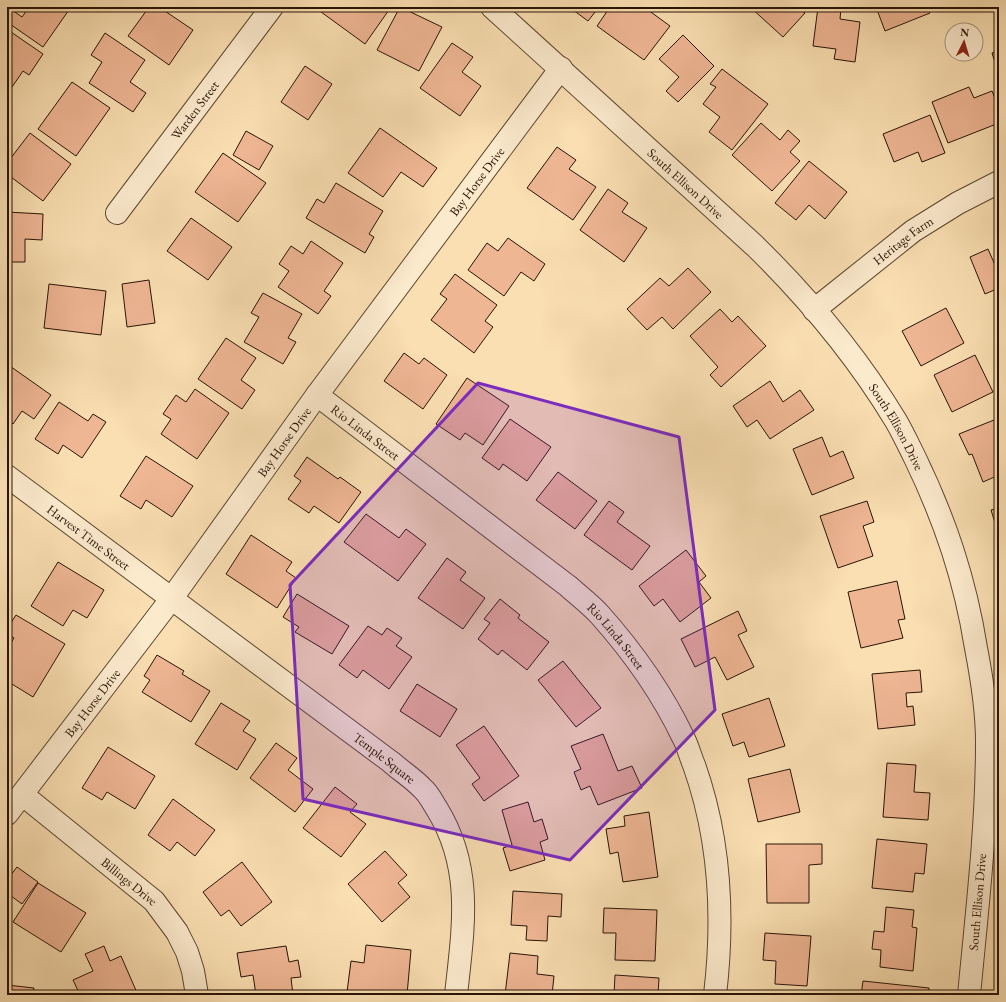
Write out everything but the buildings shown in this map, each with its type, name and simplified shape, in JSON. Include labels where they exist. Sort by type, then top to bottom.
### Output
[{"type":"street","name":"Warden Street","points":[[117,213],[272,7]]},
{"type":"street","name":"South Ellison Drive","points":[[492,7],[561,68],[755,246],[785,276],[861,369],[897,422],[944,521],[971,613],[982,680],[987,740],[984,835],[968,995]]},
{"type":"street","name":"Bay Horse Drive","points":[[7,814],[172,598],[317,395],[561,68]]},
{"type":"street","name":"Heritage Farm","points":[[814,310],[913,231],[958,203],[999,182]]},
{"type":"street","name":"Rio Linda Street","points":[[317,395],[568,586],[599,614],[627,648],[656,689],[684,738],[699,781],[710,825],[717,870],[719,913],[718,969],[714,995]]},
{"type":"street","name":"Harvest Time Street","points":[[7,476],[172,598]]},
{"type":"street","name":"Temple Square","points":[[172,598],[391,762],[424,790],[446,824],[457,853],[464,897],[463,930],[456,995]]},
{"type":"street","name":"Billings Drive","points":[[23,795],[154,901],[177,932],[187,952],[193,971],[197,995]]},
{"type":"highlighted area","points":[[478,383],[679,437],[715,710],[570,860],[303,799],[290,585]]}]
